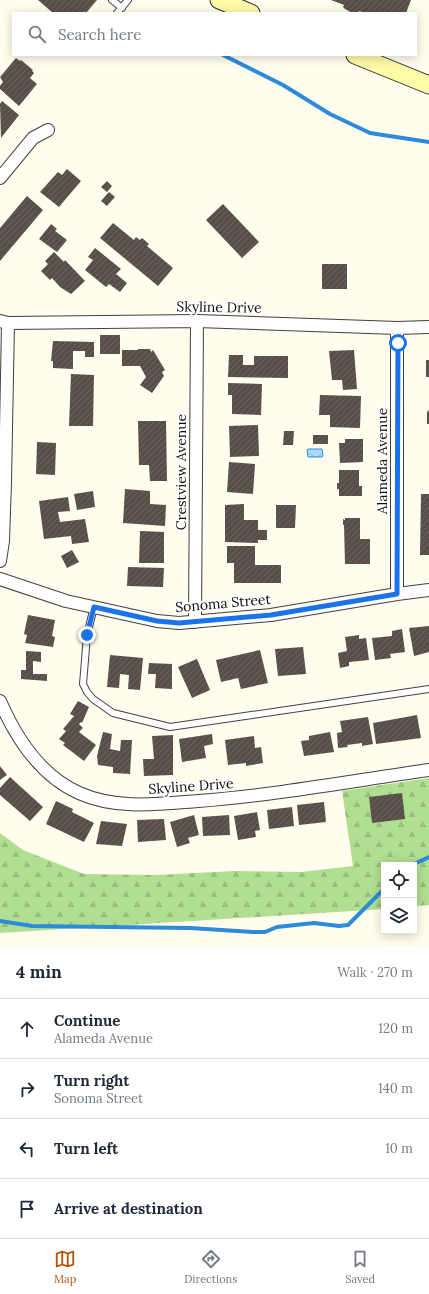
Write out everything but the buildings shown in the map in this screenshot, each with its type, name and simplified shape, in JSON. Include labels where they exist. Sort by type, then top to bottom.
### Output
[{"type":"street","points":[[219,0],[249,12]]},
{"type":"street","points":[[357,56],[429,85]]},
{"type":"street","points":[[0,178],[33,138],[48,130]]},
{"type":"street","name":"Skyline Drive","points":[[4,322],[197,321],[397,328],[429,327]]},
{"type":"street","name":"Crestview Avenue","points":[[196,622],[197,321]]},
{"type":"street","points":[[0,560],[3,541],[6,482],[4,322]]},
{"type":"street","name":"Alameda Avenue","points":[[397,328],[397,594]]},
{"type":"street","name":"Sonoma Street","points":[[0,579],[59,598],[94,607],[157,621],[179,623],[271,615],[429,590]]},
{"type":"street","name":"Skyline Drive","points":[[0,701],[21,740],[36,761],[46,770],[63,784],[79,793],[115,804],[152,805],[244,797],[429,770]]},
{"type":"lane","points":[[112,0],[120,10],[128,0]]},
{"type":"lane","points":[[94,607],[87,635],[82,684],[93,699],[103,707],[113,713],[142,721],[170,727],[429,689]]},
{"type":"green space","points":[[429,778],[429,905],[417,906],[417,862],[381,862],[381,909],[0,933],[0,833],[23,850],[84,874],[155,875],[235,871],[301,872],[353,866],[342,791]]},
{"type":"water","points":[[308,449],[322,449],[323,456],[308,457]]},
{"type":"waterway","points":[[225,56],[283,85],[330,114],[370,133],[429,142]]},
{"type":"waterway","points":[[417,863],[429,857]]},
{"type":"waterway","points":[[0,921],[32,926],[190,928],[265,932],[277,927],[314,923],[339,926],[348,925],[381,892]]},
{"type":"route","points":[[87,635],[94,607],[157,621],[179,623],[271,615],[397,594],[398,343]]}]
